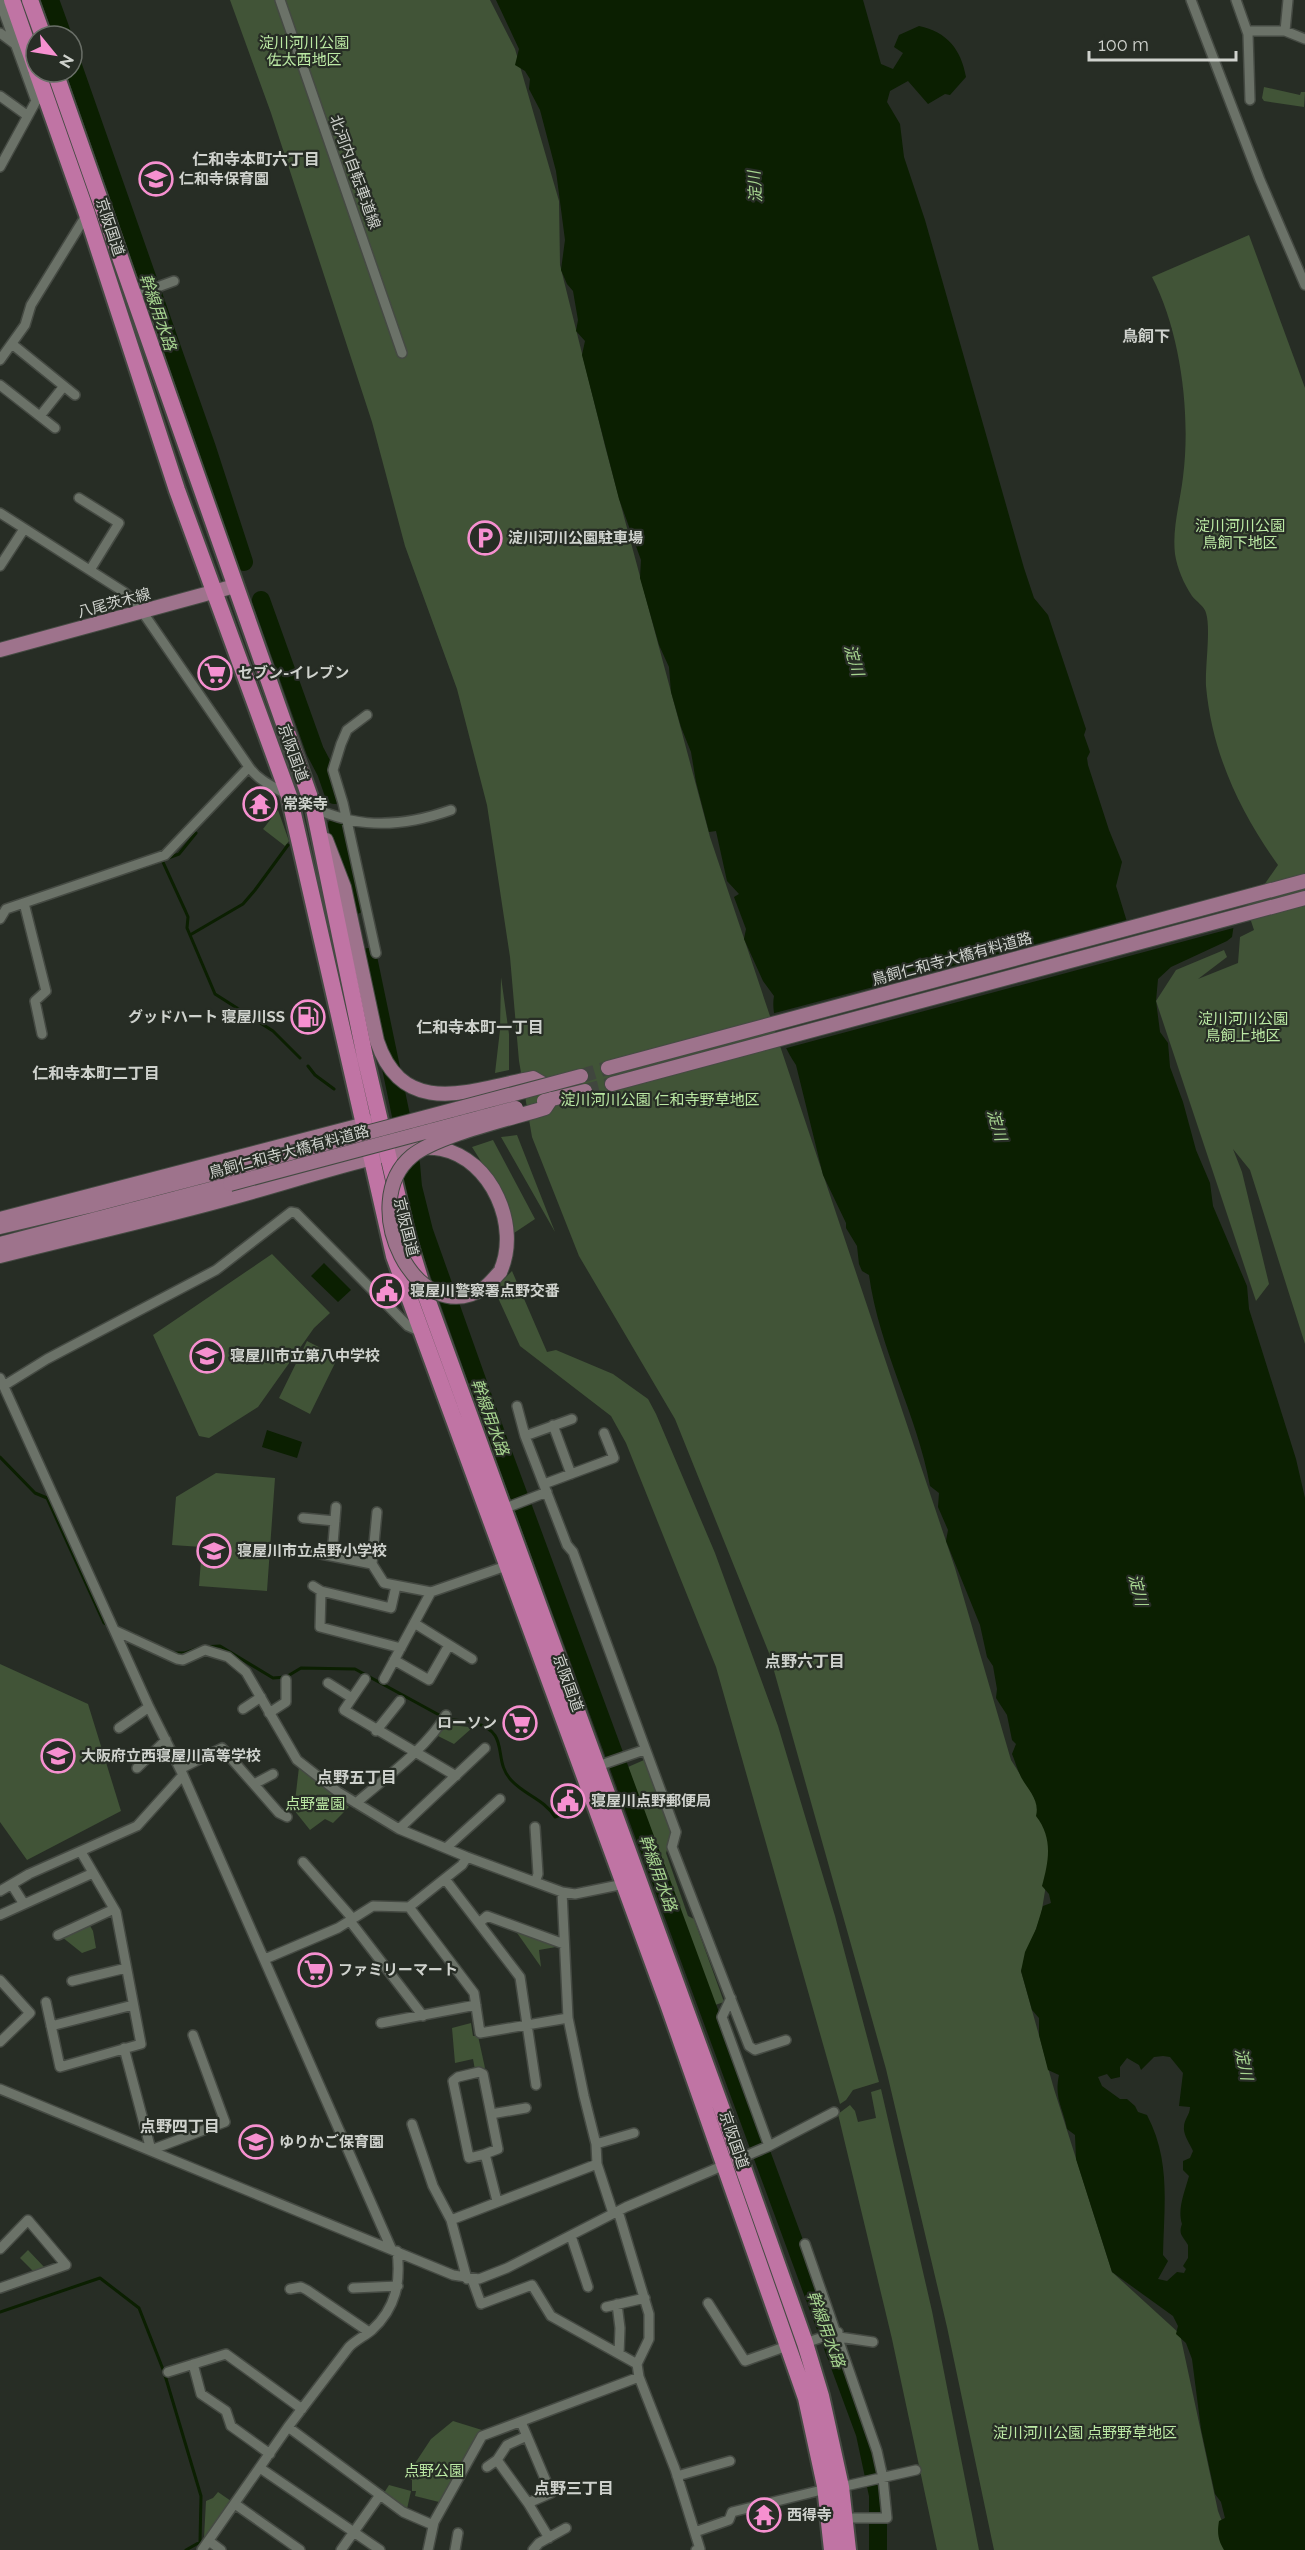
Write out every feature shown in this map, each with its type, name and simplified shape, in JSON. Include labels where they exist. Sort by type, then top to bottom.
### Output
[{"type":"highway","name":"京阪国道","points":[[12,0],[24,34]]},
{"type":"highway","points":[[30,0],[39,24]]},
{"type":"highway","name":"京阪国道","points":[[39,84],[41,98],[87,214],[177,490],[289,796],[394,1256],[624,1884],[806,2398],[833,2488],[846,2518],[848,2550]]},
{"type":"highway","name":"京阪国道","points":[[60,84],[139,293],[235,586],[314,809],[365,1057],[407,1236],[422,1285],[509,1507],[604,1764],[811,2341],[833,2488],[832,2550]]},
{"type":"main road","name":"八尾茨木線","points":[[0,650],[235,586]]},
{"type":"main road","points":[[314,809],[344,887],[383,1060],[398,1077],[423,1092],[436,1095],[456,1095],[533,1078],[545,1085]]},
{"type":"main road","name":"鳥飼仁和寺大橋有料道路","points":[[608,1068],[1305,880]]},
{"type":"main road","points":[[612,1084],[1305,898]]},
{"type":"main road","name":"鳥飼仁和寺大橋有料道路","points":[[0,1227],[89,1206],[581,1076]]},
{"type":"main road","name":"鳥飼仁和寺大橋有料道路","points":[[0,1244],[585,1091]]},
{"type":"main road","points":[[0,1256],[239,1196],[388,1154],[440,1148],[458,1155],[480,1170],[497,1197],[509,1238],[506,1259],[500,1272],[485,1288],[465,1296],[448,1297],[426,1287],[407,1267],[391,1227],[390,1189],[399,1171],[411,1157],[430,1144],[545,1108],[551,1099]]},
{"type":"main road","points":[[0,1219],[381,1120]]},
{"type":"street","name":"北河内自転車道線","points":[[280,0],[402,353]]},
{"type":"street","points":[[1191,0],[1260,180],[1305,285]]},
{"type":"street","points":[[1236,0],[1247,31],[1250,100]]},
{"type":"street","points":[[1285,31],[1288,0]]},
{"type":"street","points":[[0,2],[15,44],[41,98],[1,162]]},
{"type":"street","points":[[1247,31],[1285,31],[1305,39]]},
{"type":"street","points":[[0,33],[15,44]]},
{"type":"street","points":[[0,96],[28,116]]},
{"type":"street","points":[[0,360],[25,325],[31,305],[87,214]]},
{"type":"street","points":[[139,293],[174,281]]},
{"type":"street","points":[[12,344],[75,395]]},
{"type":"street","points":[[0,385],[55,428]]},
{"type":"street","points":[[40,416],[64,386]]},
{"type":"street","points":[[79,498],[119,523],[90,570]]},
{"type":"street","points":[[0,513],[124,592],[142,613],[249,767],[260,778],[314,809],[373,824],[421,821],[451,810]]},
{"type":"street","points":[[1,563],[24,529]]},
{"type":"street","points":[[367,714],[347,730],[340,744],[333,770],[347,819],[376,953]]},
{"type":"street","points":[[0,920],[6,909],[165,855],[249,767]]},
{"type":"street","points":[[24,903],[46,991],[35,1001],[42,1034]]},
{"type":"street","points":[[354,931],[369,927]]},
{"type":"street","points":[[202,2550],[288,2427],[349,2347],[369,2332],[386,2312],[398,2286],[394,2249],[182,1772],[149,1707],[2,1382],[216,1270],[291,1212],[296,1213],[408,1326],[421,1333]]},
{"type":"street","points":[[517,1406],[525,1436],[567,1545],[573,1551],[676,1832],[672,1847],[749,2046],[755,2050],[786,2040]]},
{"type":"street","points":[[525,1436],[572,1419]]},
{"type":"street","points":[[553,1425],[571,1474]]},
{"type":"street","points":[[509,1507],[530,1499],[571,1474],[614,1458],[604,1433]]},
{"type":"street","points":[[332,1556],[336,1507]]},
{"type":"street","points":[[377,1512],[372,1564],[384,1583],[431,1592],[506,1566]]},
{"type":"street","points":[[303,1518],[335,1521]]},
{"type":"street","points":[[311,1552],[372,1564]]},
{"type":"street","points":[[396,1586],[391,1608],[317,1588],[320,1627],[401,1648]]},
{"type":"street","points":[[384,1678],[431,1592]]},
{"type":"street","points":[[414,1623],[471,1659]]},
{"type":"street","points":[[116,1631],[177,1659],[183,1660],[205,1650],[228,1657],[246,1672],[297,1760],[338,1792],[399,1828],[562,1892],[575,1894],[624,1884]]},
{"type":"street","points":[[394,1660],[429,1680],[449,1645]]},
{"type":"street","points":[[365,1679],[344,1710],[376,1731],[456,1776]]},
{"type":"street","points":[[269,1713],[286,1702],[286,1680]]},
{"type":"street","points":[[328,1683],[352,1698]]},
{"type":"street","points":[[243,1709],[261,1697]]},
{"type":"street","points":[[376,1731],[400,1701]]},
{"type":"street","points":[[119,1728],[149,1707]]},
{"type":"street","points":[[356,1803],[413,1752],[441,1724],[446,1715]]},
{"type":"street","points":[[137,1768],[166,1740]]},
{"type":"street","points":[[0,1891],[29,1874],[137,1826],[182,1772],[222,1748],[279,1814],[286,1817]]},
{"type":"street","points":[[399,1828],[485,1748]]},
{"type":"street","points":[[604,1764],[644,1749]]},
{"type":"street","points":[[254,1784],[273,1774]]},
{"type":"street","points":[[446,1848],[500,1799]]},
{"type":"street","points":[[535,1827],[538,1874],[535,1882]]},
{"type":"street","points":[[46,2002],[60,2067],[141,2044],[114,1910],[81,1852]]},
{"type":"street","points":[[265,1959],[351,1920],[373,1906],[409,1908],[462,1865],[468,1857]]},
{"type":"street","points":[[303,1862],[351,1920],[423,2016]]},
{"type":"street","points":[[0,1915],[93,1873]]},
{"type":"street","points":[[445,1878],[520,1977],[536,2085]]},
{"type":"street","points":[[12,1885],[24,1904]]},
{"type":"street","points":[[562,1892],[568,2018],[596,2144],[597,2164],[621,2226],[649,2314],[650,2339],[637,2364],[639,2377],[677,2476],[699,2550]]},
{"type":"street","points":[[409,1908],[474,1993],[480,2033],[568,2018]]},
{"type":"street","points":[[58,1935],[114,1910]]},
{"type":"street","points":[[479,1923],[487,1916],[564,1944]]},
{"type":"street","points":[[72,1981],[126,1968]]},
{"type":"street","points":[[0,1980],[30,2013],[0,2042]]},
{"type":"street","points":[[731,1998],[722,2017],[767,2147]]},
{"type":"street","points":[[51,2026],[133,2005]]},
{"type":"street","points":[[381,2023],[476,2005]]},
{"type":"street","points":[[151,2150],[225,2122],[193,2036]]},
{"type":"street","points":[[124,2048],[151,2150]]},
{"type":"street","points":[[479,2072],[483,2074],[498,2149],[485,2154],[469,2158],[453,2081],[458,2077],[479,2072]]},
{"type":"street","points":[[0,2089],[394,2249],[470,2279],[479,2280],[616,2212],[767,2147],[834,2112]]},
{"type":"street","points":[[491,2114],[526,2108]]},
{"type":"street","points":[[412,2124],[433,2186],[451,2220],[470,2279],[481,2304],[532,2285],[551,2316],[637,2364]]},
{"type":"street","points":[[596,2144],[634,2133]]},
{"type":"street","points":[[485,2154],[497,2201]]},
{"type":"street","points":[[451,2220],[597,2164]]},
{"type":"street","points":[[0,2249],[28,2220],[66,2265],[0,2288]]},
{"type":"street","points":[[571,2236],[588,2287]]},
{"type":"street","points":[[805,2244],[877,2451],[883,2478],[887,2518],[846,2518]]},
{"type":"street","points":[[353,2288],[398,2286]]},
{"type":"street","points":[[290,2289],[301,2287],[307,2290],[369,2332]]},
{"type":"street","points":[[606,2307],[645,2298]]},
{"type":"street","points":[[708,2303],[745,2361],[787,2346]]},
{"type":"street","points":[[617,2304],[620,2328],[619,2354]]},
{"type":"street","points":[[811,2341],[838,2335],[873,2342]]},
{"type":"street","points":[[168,2372],[226,2354],[302,2409]]},
{"type":"street","points":[[193,2364],[201,2394],[226,2411],[231,2426],[270,2454]]},
{"type":"street","points":[[428,2550],[433,2525],[482,2436],[639,2377]]},
{"type":"street","points":[[521,2422],[551,2493],[528,2503]]},
{"type":"street","points":[[288,2427],[403,2512],[433,2525]]},
{"type":"street","points":[[487,2467],[497,2460],[507,2445],[527,2436]]},
{"type":"street","points":[[497,2460],[528,2503],[549,2538]]},
{"type":"street","points":[[677,2476],[729,2461]]},
{"type":"street","points":[[260,2468],[380,2550]]},
{"type":"street","points":[[695,2532],[729,2520],[732,2512],[916,2470]]},
{"type":"street","points":[[341,2550],[380,2495]]},
{"type":"street","points":[[235,2504],[300,2550]]},
{"type":"street","points":[[533,2550],[566,2528]]},
{"type":"street","points":[[455,2550],[458,2533]]},
{"type":"street","points":[[209,2541],[221,2550]]},
{"type":"green space","name":"淀川河川公園 仁和寺野草地区","points":[[230,0],[490,0],[515,49],[559,201],[560,265],[605,446],[710,837],[955,1568],[1011,1760],[1035,1798],[1052,1849],[1041,1915],[1021,1971],[1054,2089],[1112,2272],[1180,2334],[1218,2511],[1233,2550],[994,2550],[947,2327],[886,2069],[769,1653],[675,1419],[579,1256],[532,1137],[519,1061],[510,957],[487,805],[457,689],[405,546],[372,422],[271,113]]},
{"type":"green space","points":[[1264,87],[1300,95],[1301,92],[1305,92],[1304,107],[1264,101],[1262,98]]},
{"type":"green space","name":"淀川河川公園 鳥飼下地区","points":[[1249,235],[1305,388],[1305,1344],[1250,1170],[1233,1149],[1242,1172],[1269,1284],[1256,1301],[1156,1001],[1176,970],[1224,950],[1227,957],[1198,979],[1238,963],[1240,937],[1254,930],[1246,906],[1255,898],[1278,865],[1251,823],[1221,758],[1209,711],[1206,686],[1208,628],[1206,613],[1186,586],[1176,559],[1174,544],[1185,453],[1184,401],[1177,349],[1162,299],[1152,277]]},
{"type":"green space","points":[[278,810],[289,841],[285,846],[263,829]]},
{"type":"green space","points":[[501,977],[509,1034],[509,1070],[495,1073],[500,1030]]},
{"type":"green space","points":[[517,1135],[555,1232],[501,1137]]},
{"type":"green space","points":[[493,1140],[535,1219],[514,1233],[504,1198],[472,1147]]},
{"type":"green space","points":[[272,1254],[330,1313],[314,1328],[258,1407],[209,1438],[199,1436],[153,1335]]},
{"type":"green space","points":[[512,1271],[547,1352],[556,1350],[613,1374],[648,1399],[715,1553],[778,1726],[835,1916],[879,2082],[853,2090],[840,2104],[716,1667],[626,1443],[611,1416],[520,1346],[494,1289]]},
{"type":"green space","points":[[307,1341],[338,1357],[310,1414],[279,1398]]},
{"type":"green space","points":[[216,1473],[275,1478],[267,1591],[199,1586],[202,1547],[172,1545],[176,1497]]},
{"type":"green space","points":[[0,1664],[88,1704],[121,1811],[27,1860],[0,1822]]},
{"type":"green space","points":[[450,1725],[472,1728],[454,1744],[436,1735]]},
{"type":"green space","points":[[644,1760],[672,1836],[666,1853],[688,1916],[694,1919],[724,2002],[715,2005],[628,1767]]},
{"type":"green space","name":"点野霊園","points":[[299,1767],[349,1807],[333,1823],[325,1819],[310,1830],[294,1810]]},
{"type":"green space","points":[[89,1924],[93,1931],[96,1948],[82,1953],[62,1937]]},
{"type":"green space","points":[[515,1930],[556,1947],[539,1950],[541,1967]]},
{"type":"green space","points":[[471,2023],[473,2036],[478,2036],[485,2068],[475,2070],[473,2059],[455,2063],[452,2028]]},
{"type":"green space","points":[[881,2089],[932,2311],[979,2550],[937,2550],[892,2339],[838,2114],[850,2105],[855,2111],[858,2122],[876,2118],[871,2092]]},
{"type":"green space","points":[[28,2250],[45,2268],[35,2273],[20,2258]]},
{"type":"green space","name":"点野公園","points":[[453,2421],[482,2430],[439,2502],[415,2496],[416,2491],[412,2491],[412,2480],[406,2477],[431,2439]]},
{"type":"green space","points":[[389,2485],[411,2491],[407,2509],[384,2493]]},
{"type":"green space","points":[[218,2492],[231,2501],[204,2538],[206,2501]]},
{"type":"water","name":"淀川","points":[[496,0],[863,0],[881,64],[893,69],[903,53],[894,47],[899,35],[919,26],[945,37],[951,43],[964,67],[966,77],[950,95],[945,94],[928,104],[908,81],[890,91],[887,102],[900,124],[904,157],[925,220],[1024,568],[1034,598],[1048,615],[1086,729],[1084,735],[1090,752],[1087,758],[1088,765],[1122,862],[1116,886],[1131,935],[1236,910],[1232,937],[1171,967],[1158,979],[1156,1001],[1160,1032],[1168,1043],[1170,1067],[1183,1102],[1196,1150],[1210,1183],[1213,1206],[1247,1286],[1249,1309],[1296,1459],[1305,1498],[1305,2550],[1224,2550],[1218,2536],[1218,2525],[1219,2521],[1225,2518],[1221,2502],[1215,2494],[1201,2429],[1192,2359],[1186,2343],[1176,2334],[1178,2326],[1173,2316],[1112,2272],[1076,2159],[1075,2135],[1067,2129],[1060,2103],[1059,2075],[1048,2070],[1039,2035],[1039,2018],[1032,2010],[1021,1971],[1025,1952],[1036,1929],[1043,1906],[1051,1903],[1049,1894],[1042,1886],[1048,1858],[1045,1833],[1036,1816],[1037,1810],[1033,1795],[1021,1777],[1012,1754],[1016,1744],[1012,1740],[1007,1715],[996,1698],[997,1689],[993,1666],[987,1657],[980,1625],[946,1541],[948,1530],[938,1507],[939,1493],[930,1486],[916,1433],[881,1329],[869,1275],[862,1271],[857,1246],[846,1228],[846,1223],[823,1175],[796,1065],[787,1050],[776,1022],[774,996],[763,981],[744,939],[746,929],[734,897],[739,894],[727,881],[716,831],[709,832],[691,752],[671,692],[669,667],[659,645],[640,578],[641,560],[619,499],[582,355],[585,341],[576,331],[578,320],[573,291],[561,270],[565,240],[556,171],[540,110],[529,89],[530,79],[525,71],[515,65],[519,49]],"holes":[[[1154,2057],[1170,2057],[1183,2073],[1179,2106],[1190,2107],[1184,2130],[1193,2151],[1190,2158],[1183,2161],[1183,2170],[1189,2176],[1180,2212],[1181,2233],[1188,2245],[1188,2258],[1183,2266],[1186,2269],[1184,2273],[1177,2272],[1167,2281],[1158,2279],[1168,2261],[1163,2255],[1165,2201],[1163,2166],[1155,2132],[1147,2115],[1138,2112],[1127,2099],[1120,2099],[1102,2086],[1098,2077],[1107,2074],[1111,2079],[1120,2077],[1120,2067],[1127,2058],[1139,2065],[1141,2070]]]},
{"type":"water","points":[[324,1263],[351,1290],[338,1302],[311,1276]]},
{"type":"water","points":[[267,1430],[302,1442],[297,1458],[262,1447]]},
{"type":"pier","points":[[1236,907],[1239,910],[1237,927],[783,1049],[771,1014],[1130,919],[1133,931]]},
{"type":"waterway","name":"幹線用水路","points":[[50,0],[59,24]]},
{"type":"waterway","name":"幹線用水路","points":[[79,84],[207,448],[244,562]]},
{"type":"waterway","name":"幹線用水路","points":[[261,600],[315,751],[334,795]]},
{"type":"waterway","name":"幹線用水路","points":[[337,825],[356,905]]},
{"type":"waterway","points":[[138,869],[179,854],[196,833]]},
{"type":"waterway","points":[[190,935],[243,904],[288,845]]},
{"type":"waterway","points":[[163,862],[188,917],[187,928],[215,994],[273,1031],[300,1058]]},
{"type":"waterway","name":"幹線用水路","points":[[368,957],[406,1140]]},
{"type":"waterway","points":[[308,1066],[315,1075],[334,1089]]},
{"type":"waterway","name":"幹線用水路","points":[[411,1164],[413,1187],[424,1231],[499,1442],[865,2434],[878,2495],[878,2550]]},
{"type":"waterway","points":[[0,1457],[35,1493],[47,1498],[104,1623],[108,1625]]},
{"type":"waterway","points":[[120,1629],[135,1635]]},
{"type":"waterway","points":[[174,1653],[220,1646],[273,1678],[286,1677],[301,1668],[355,1669],[441,1716]]},
{"type":"waterway","points":[[447,1719],[475,1723],[493,1733],[506,1773],[517,1786],[546,1806],[555,1817],[581,1806]]},
{"type":"waterway","name":"幹線用水路","points":[[604,1747],[613,1748]]},
{"type":"waterway","name":"幹線用水路","points":[[619,1789],[627,1786]]},
{"type":"waterway","points":[[0,2312],[100,2278],[139,2308],[164,2372],[201,2496],[200,2542],[186,2550]]},
{"type":"tunnel","points":[[581,1076],[608,1068]]},
{"type":"tunnel","points":[[585,1091],[612,1084]]},
{"type":"place","name":"仁和寺保育園","points":[[156,179]]},
{"type":"place","name":"淀川河川公園駐車場","points":[[485,538]]},
{"type":"place","name":"セブン-イレブン","points":[[215,673]]},
{"type":"place","name":"常楽寺","points":[[260,804]]},
{"type":"place","name":"グッドハート 寝屋川SS","points":[[308,1017]]},
{"type":"place","name":"寝屋川警察署点野交番","points":[[387,1291]]},
{"type":"place","name":"寝屋川市立第八中学校","points":[[207,1356]]},
{"type":"place","name":"寝屋川市立点野小学校","points":[[214,1551]]},
{"type":"place","name":"ローソン","points":[[520,1723]]},
{"type":"place","name":"大阪府立西寝屋川高等学校","points":[[58,1756]]},
{"type":"place","name":"寝屋川点野郵便局","points":[[568,1801]]},
{"type":"place","name":"ファミリーマート","points":[[315,1970]]},
{"type":"place","name":"ゆりかご保育園","points":[[256,2142]]},
{"type":"place","name":"西得寺","points":[[764,2515]]},
{"type":"district","name":"仁和寺本町六丁目","points":[[256,159]]},
{"type":"district","name":"鳥飼下","points":[[1146,336]]},
{"type":"district","name":"仁和寺本町一丁目","points":[[480,1027]]},
{"type":"district","name":"仁和寺本町二丁目","points":[[96,1073]]},
{"type":"district","name":"点野六丁目","points":[[805,1661]]},
{"type":"district","name":"点野五丁目","points":[[357,1777]]},
{"type":"district","name":"点野四丁目","points":[[180,2126]]},
{"type":"district","name":"点野三丁目","points":[[574,2488]]},
{"type":"park label","name":"淀川河川公園 佐太西地区","points":[[304,52]]},
{"type":"park label","name":"淀川河川公園 鳥飼上地区","points":[[1243,1028]]},
{"type":"park label","name":"淀川河川公園 点野野草地区","points":[[1085,2433]]}]
